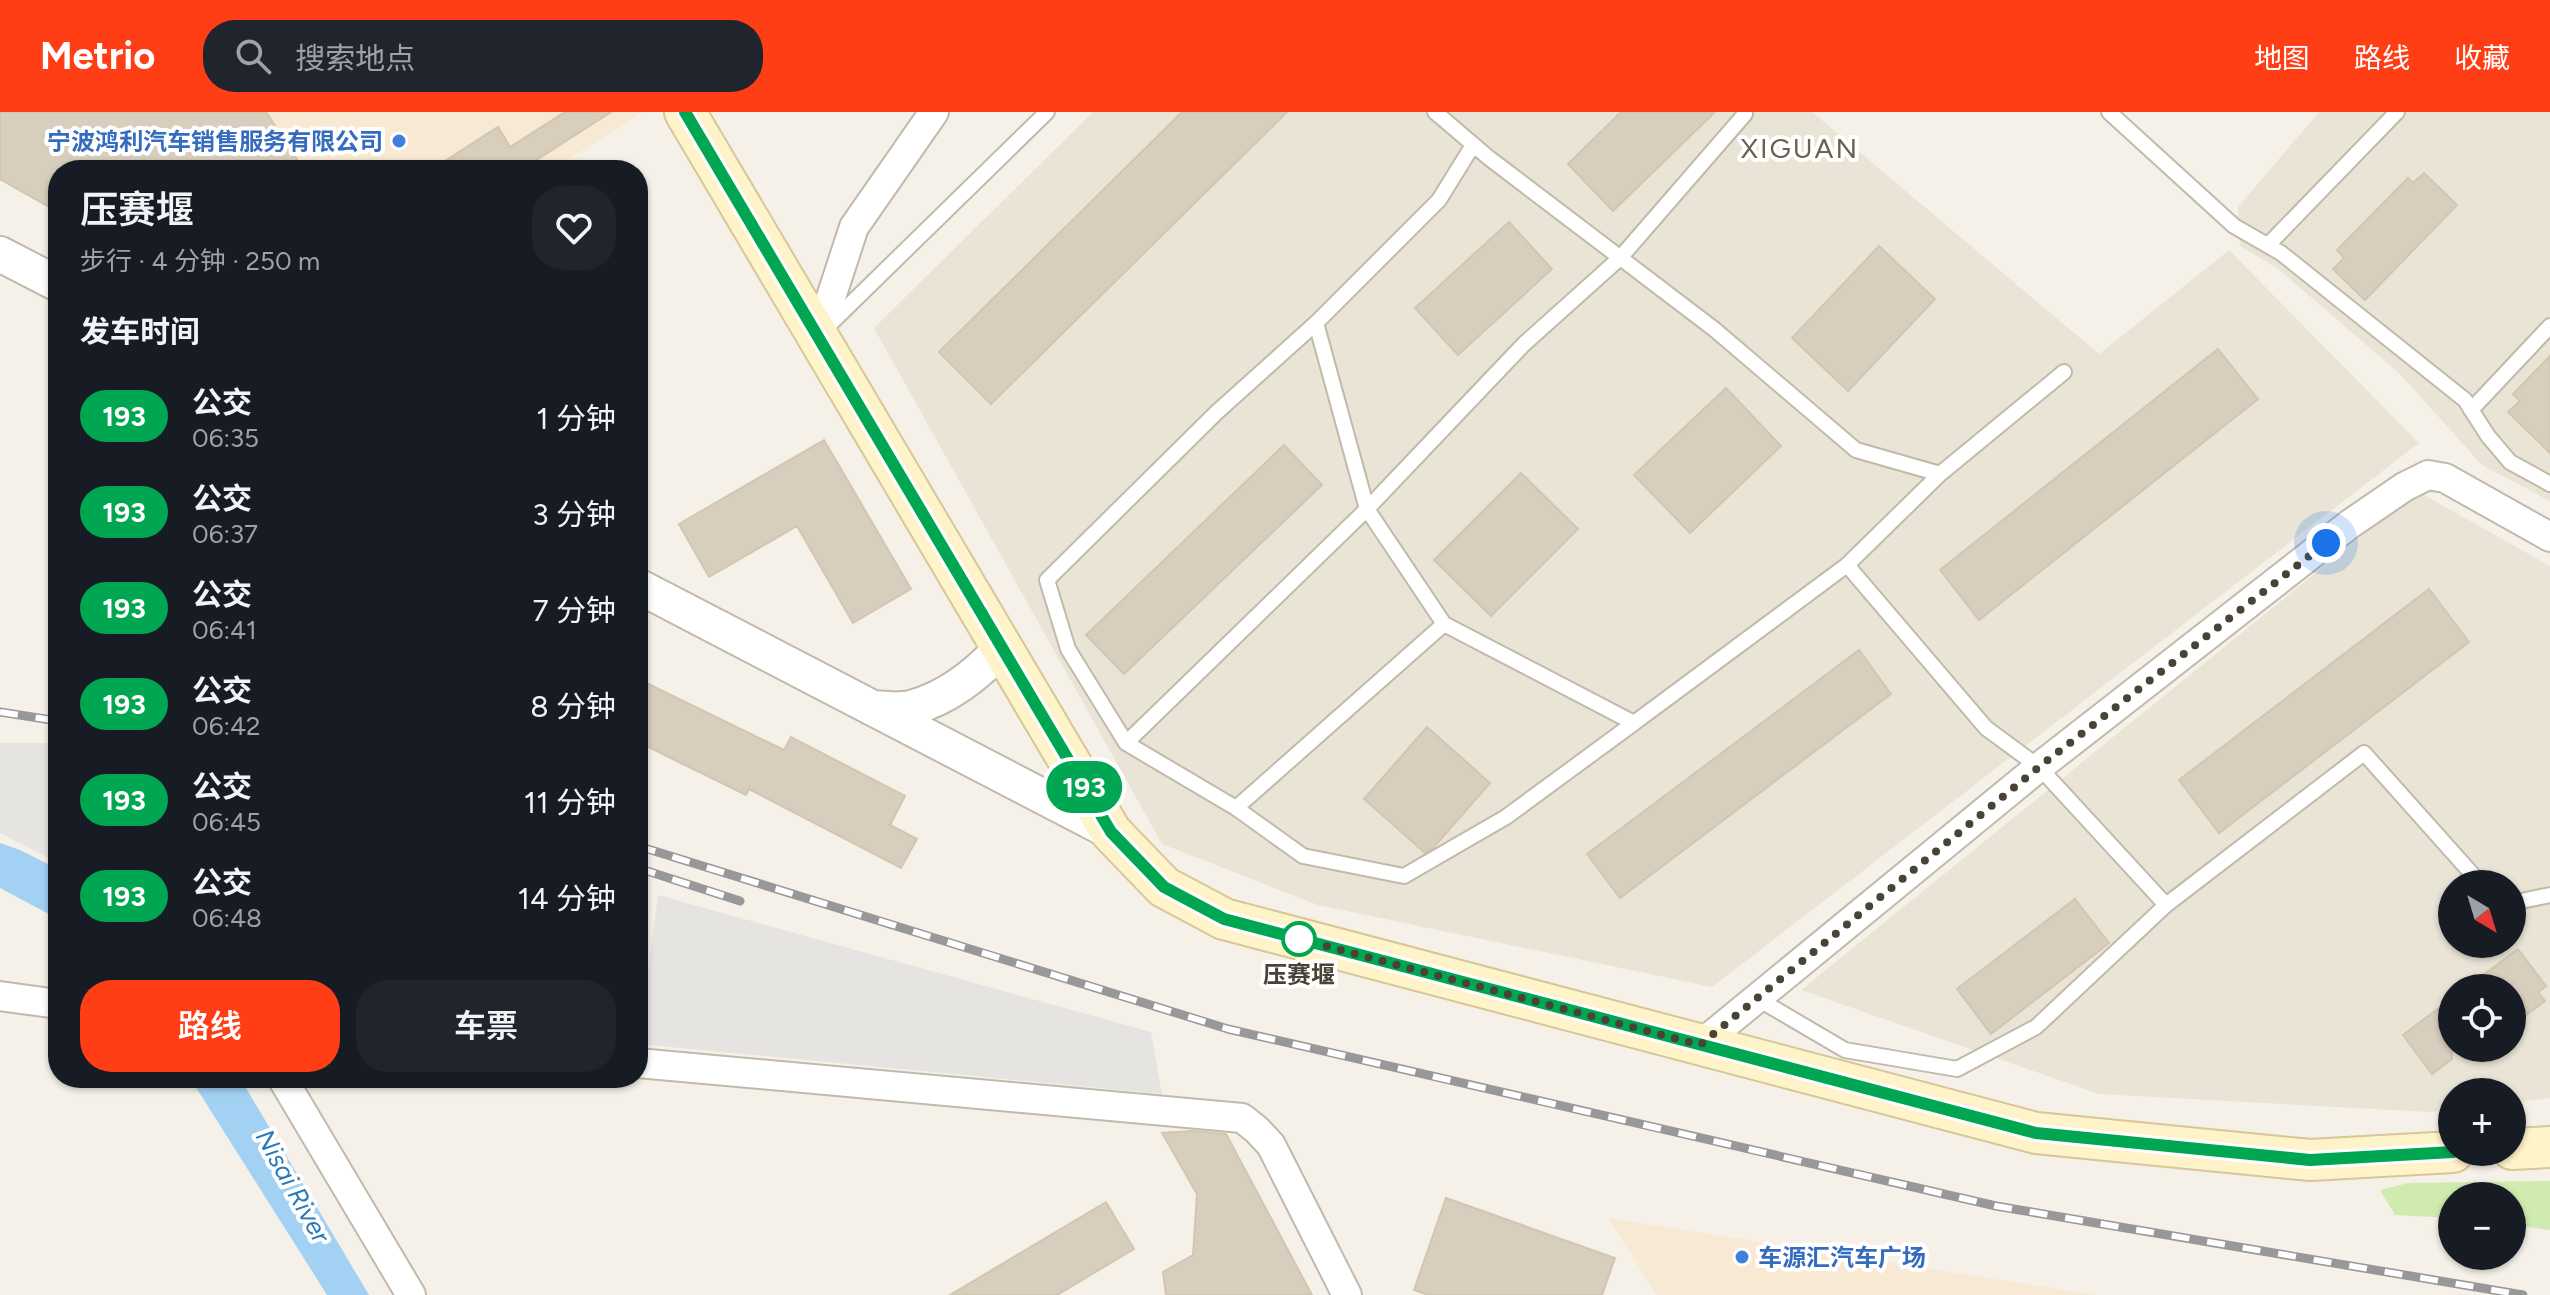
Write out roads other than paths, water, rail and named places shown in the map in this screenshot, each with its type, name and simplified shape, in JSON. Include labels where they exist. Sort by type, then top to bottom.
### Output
[{"type":"main road","points":[[685,112],[1111,832],[1164,887],[1224,919],[2036,1133],[2310,1160],[2438,1153]]},
{"type":"main road","points":[[2526,1148],[2550,1147]]},
{"type":"street","points":[[818,337],[854,227],[934,112]]},
{"type":"street","points":[[0,254],[48,279]]},
{"type":"street","points":[[1700,1045],[2039,767],[2350,524],[2404,487],[2428,475],[2445,478],[2550,537]]},
{"type":"street","points":[[648,591],[1111,832]]},
{"type":"street","points":[[872,708],[909,708],[949,692],[978,673],[1002,648]]},
{"type":"street","points":[[0,996],[48,1003]]},
{"type":"street","points":[[648,1064],[1242,1118],[1271,1145],[1347,1295]]},
{"type":"street","points":[[288,1088],[411,1295]]},
{"type":"lane","points":[[818,337],[1047,112]]},
{"type":"lane","points":[[1435,112],[1473,145],[1714,329],[1856,450],[1940,474]]},
{"type":"lane","points":[[2109,112],[2234,226],[2268,245],[2465,400],[2488,436],[2510,462],[2550,484]]},
{"type":"lane","points":[[2268,245],[2397,112]]},
{"type":"lane","points":[[1126,743],[1367,509],[1524,344],[1620,258],[1745,114]]},
{"type":"lane","points":[[1473,145],[1439,200],[1316,323],[1217,412],[1047,580],[1068,649],[1126,743],[1236,808],[1303,856],[1404,876],[1506,817],[1847,565],[1940,474],[2064,372]]},
{"type":"lane","points":[[1316,323],[1367,509],[1444,624],[1634,723]]},
{"type":"lane","points":[[2471,410],[2550,326]]},
{"type":"lane","points":[[1847,565],[1986,728],[2039,767],[2166,905]]},
{"type":"lane","points":[[1236,808],[1444,624]]},
{"type":"lane","points":[[1758,999],[1845,1050],[1957,1069],[2036,1027],[2166,905],[2364,753],[2468,870]]},
{"type":"lane","points":[[2526,900],[2550,895]]},
{"type":"water","points":[[0,843],[48,864],[48,914],[0,888]]},
{"type":"water","name":"Nisai River","points":[[196,1088],[246,1088],[369,1295],[327,1295]]},
{"type":"railway","points":[[0,712],[48,719]]},
{"type":"railway","points":[[648,849],[1228,1029],[1996,1206],[2523,1295]]},
{"type":"railway","points":[[648,871],[740,901]]},
{"type":"place","name":"宁波鸿利汽车销售服务有限公司","points":[[399,141]]},
{"type":"place","name":"压赛堰","points":[[1299,939]]},
{"type":"place","name":"车源汇汽车广场","points":[[1742,1257]]},
{"type":"district","name":"XIGUAN","points":[[1800,148]]}]
